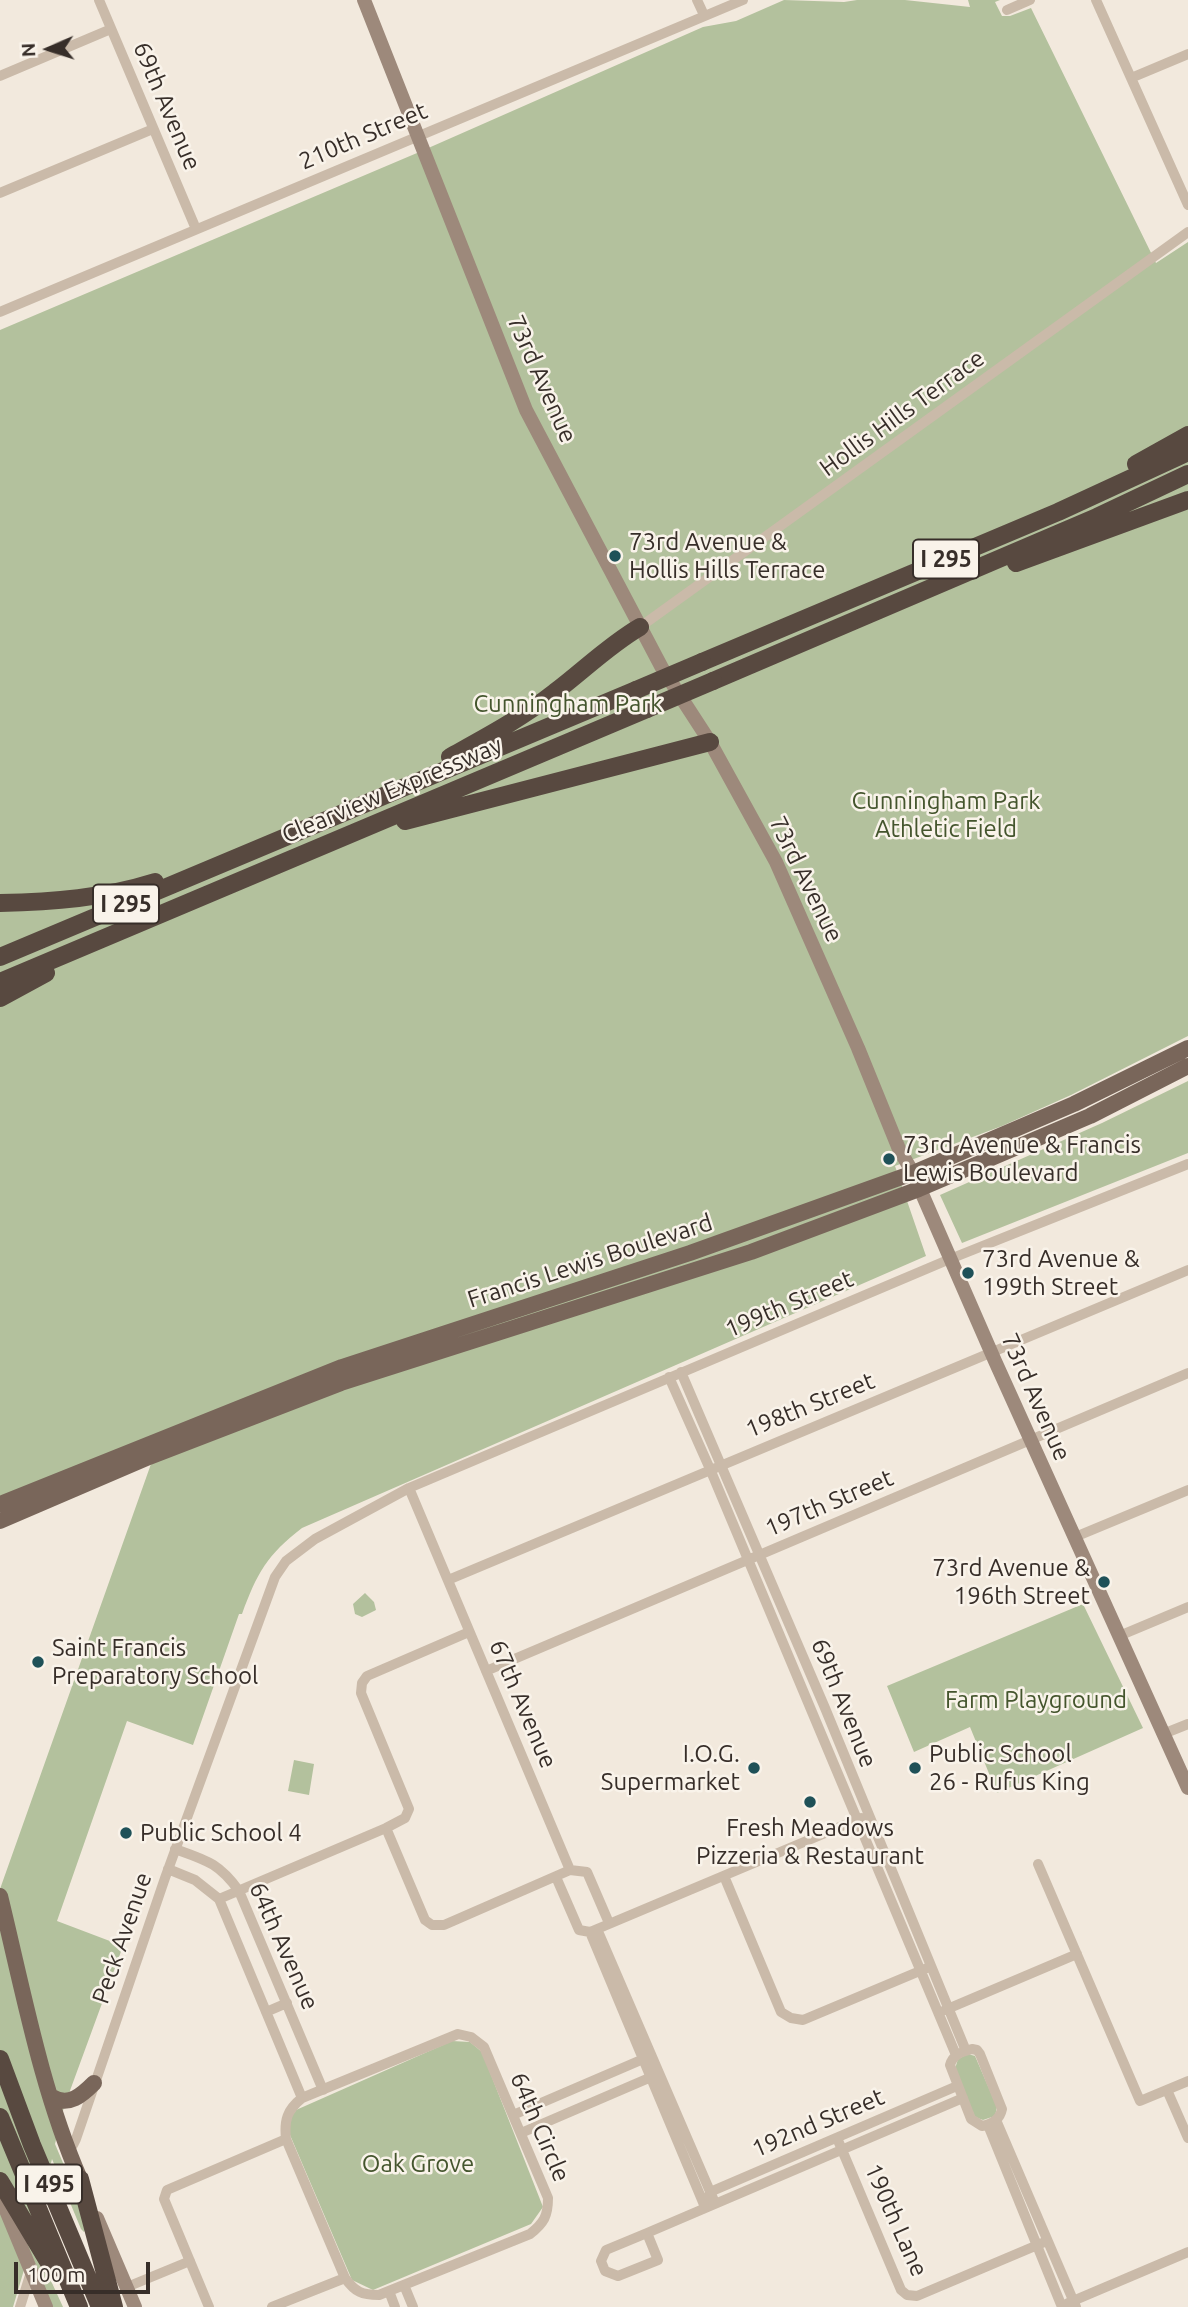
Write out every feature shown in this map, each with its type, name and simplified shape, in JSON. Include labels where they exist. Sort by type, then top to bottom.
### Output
[{"type":"highway","points":[[988,541],[1188,435]]},
{"type":"highway","name":"Clearview Expressway","points":[[0,957],[988,541],[1117,486],[1188,452]]},
{"type":"highway","name":"Clearview Expressway","points":[[0,982],[851,623],[1097,517],[1188,474]]},
{"type":"highway","points":[[851,623],[1188,500]]},
{"type":"highway","points":[[353,809],[517,719],[640,627]]},
{"type":"highway","points":[[334,841],[466,804],[710,742]]},
{"type":"highway","points":[[0,903],[58,901],[106,894],[145,885],[252,851]]},
{"type":"highway","points":[[0,998],[135,925]]},
{"type":"highway","name":"I 495","points":[[0,2059],[32,2145],[100,2307]]},
{"type":"highway","name":"I 495","points":[[0,2117],[79,2307]]},
{"type":"highway","points":[[80,2179],[114,2307]]},
{"type":"highway","points":[[0,2181],[43,2252],[71,2307]]},
{"type":"main road","name":"Francis Lewis Boulevard","points":[[0,1504],[342,1367],[690,1253],[913,1173],[1074,1104],[1188,1048]]},
{"type":"main road","name":"Francis Lewis Boulevard","points":[[0,1521],[149,1457],[341,1383],[751,1252],[919,1189],[1090,1116],[1188,1066]]},
{"type":"main road","points":[[0,1896],[66,2148],[80,2179]]},
{"type":"main road","points":[[52,2098],[62,2102],[69,2101],[80,2097],[94,2084]]},
{"type":"street","name":"69th Avenue","points":[[99,0],[196,229]]},
{"type":"street","name":"73rd Avenue","points":[[363,0],[526,410],[662,668],[710,742],[776,862],[858,1048],[899,1149],[913,1173],[1030,1440],[1188,1788]]},
{"type":"street","points":[[697,0],[704,15]]},
{"type":"street","name":"210th Street","points":[[0,312],[743,0]]},
{"type":"street","points":[[1007,10],[1030,0]]},
{"type":"street","points":[[1096,0],[1188,205]]},
{"type":"street","points":[[0,76],[111,29]]},
{"type":"street","points":[[1131,78],[1188,54]]},
{"type":"street","points":[[0,193],[153,129]]},
{"type":"street","name":"Hollis Hills Terrace","points":[[640,627],[1188,232]]},
{"type":"street","name":"199th Street","points":[[409,1488],[950,1259],[1188,1164]]},
{"type":"street","name":"198th Street","points":[[448,1580],[1188,1270]]},
{"type":"street","name":"69th Avenue","points":[[681,1372],[748,1560],[857,1820],[926,1968],[948,2008],[961,2053]]},
{"type":"street","name":"197th Street","points":[[486,1671],[1188,1373]]},
{"type":"street","name":"69th Avenue","points":[[669,1377],[760,1555],[868,1815],[926,1968],[938,2012],[961,2053]]},
{"type":"street","name":"67th Avenue","points":[[409,1488],[570,1870],[587,1872],[609,1923]]},
{"type":"street","name":"Peck Avenue","points":[[66,2148],[73,2145],[76,2139],[175,1849],[275,1577],[286,1560],[315,1539],[409,1488]]},
{"type":"street","points":[[1075,1537],[1188,1490]]},
{"type":"street","points":[[1119,1636],[1188,1607]]},
{"type":"street","points":[[219,1899],[405,1818],[409,1809],[361,1693],[362,1683],[368,1676],[469,1632]]},
{"type":"street","points":[[1163,1734],[1188,1724]]},
{"type":"street","points":[[556,1877],[579,1930],[594,1930],[868,1815]]},
{"type":"street","points":[[386,1828],[425,1920],[432,1926],[444,1925],[570,1870]]},
{"type":"street","name":"64th Avenue","points":[[175,1849],[206,1860],[225,1872],[239,1891],[323,2090]]},
{"type":"street","points":[[1038,1864],[1140,2101],[1188,2081]]},
{"type":"street","name":"64th Avenue","points":[[168,1869],[195,1880],[219,1899],[302,2098]]},
{"type":"street","points":[[724,1876],[781,2012],[791,2018],[803,2020],[926,1968]]},
{"type":"street","points":[[594,1930],[710,2192],[710,2205]]},
{"type":"street","points":[[938,2012],[1077,1954]]},
{"type":"street","points":[[266,2012],[287,2003]]},
{"type":"street","name":"64th Circle","points":[[302,2098],[458,2034],[471,2037],[484,2047],[548,2198],[548,2213],[542,2224],[530,2234],[379,2295],[363,2295],[352,2288],[345,2278]]},
{"type":"street","name":"69th Avenue","points":[[977,2050],[983,2060],[1001,2103],[1001,2116],[992,2122],[977,2124],[971,2119],[950,2065],[951,2059],[961,2053],[977,2050]]},
{"type":"street","points":[[513,2115],[648,2057]]},
{"type":"street","points":[[521,2133],[656,2075]]},
{"type":"street","points":[[656,2075],[710,2205]]},
{"type":"street","name":"192nd Street","points":[[710,2192],[957,2086]]},
{"type":"street","points":[[1167,2090],[1188,2138]]},
{"type":"street","points":[[272,2307],[345,2278],[286,2139],[284,2124],[290,2108],[302,2098]]},
{"type":"street","name":"192nd Street","points":[[647,2233],[658,2260],[618,2276],[605,2272],[601,2261],[606,2250],[962,2098]]},
{"type":"street","name":"69th Avenue","points":[[992,2122],[1075,2304]]},
{"type":"street","name":"69th Avenue","points":[[992,2122],[1035,2246],[1062,2307]]},
{"type":"street","name":"190th Lane","points":[[837,2138],[901,2290],[907,2295],[917,2296],[1047,2241]]},
{"type":"street","points":[[209,2307],[164,2199],[167,2190],[286,2139]]},
{"type":"street","points":[[80,2179],[135,2307]]},
{"type":"street","points":[[0,2196],[46,2307]]},
{"type":"street","points":[[1062,2307],[1075,2304],[1188,2252]]},
{"type":"street","points":[[127,2287],[190,2261]]},
{"type":"street","points":[[20,2307],[31,2272]]},
{"type":"street","points":[[404,2285],[413,2307]]},
{"type":"street","points":[[389,2291],[395,2307]]},
{"type":"green space","name":"Cunningham Park","points":[[784,0],[905,0],[970,7],[968,0],[1000,0],[995,2],[1002,16],[1010,16],[1031,8],[1156,263],[1188,242],[1188,1036],[1071,1095],[1002,1126],[895,1166],[926,1256],[302,1528],[280,1547],[264,1566],[242,1614],[239,1614],[193,1745],[127,1721],[57,1921],[123,1946],[64,2107],[55,2144],[79,2201],[87,2228],[84,2232],[81,2229],[52,2159],[31,2243],[36,2248],[63,2307],[52,2307],[29,2253],[13,2307],[0,2307],[0,1889],[162,1433],[0,1497],[0,330],[417,153],[703,27],[736,21]]},
{"type":"green space","points":[[1188,1081],[1188,1153],[962,1243],[940,1195],[1102,1123]]},
{"type":"green space","points":[[365,1593],[374,1602],[376,1610],[362,1617],[355,1614],[353,1604]]},
{"type":"green space","name":"Farm Playground","points":[[1083,1604],[1143,1728],[997,1793],[970,1727],[914,1752],[887,1686]]},
{"type":"green space","points":[[294,1760],[314,1764],[309,1795],[288,1791]]},
{"type":"green space","name":"Oak Grove","points":[[452,2041],[470,2042],[482,2052],[543,2207],[531,2224],[373,2290],[352,2280],[290,2135],[290,2119],[296,2110]]},
{"type":"green space","points":[[968,2054],[975,2056],[997,2107],[995,2116],[983,2120],[975,2117],[955,2069],[958,2059]]},
{"type":"place","name":"73rd Avenue & Hollis Hills Terrace","points":[[615,556]]},
{"type":"place","name":"73rd Avenue & Francis Lewis Boulevard","points":[[889,1159]]},
{"type":"place","name":"73rd Avenue & 199th Street","points":[[968,1273]]},
{"type":"place","name":"73rd Avenue & 196th Street","points":[[1104,1582]]},
{"type":"place","name":"Saint Francis Preparatory School","points":[[38,1662]]},
{"type":"place","name":"I.O.G. Supermarket","points":[[754,1768]]},
{"type":"place","name":"Public School 26 - Rufus King","points":[[915,1768]]},
{"type":"place","name":"Fresh Meadows Pizzeria & Restaurant","points":[[810,1802]]},
{"type":"place","name":"Public School 4","points":[[126,1833]]},
{"type":"park label","name":"Cunningham Park Athletic Field","points":[[946,815]]}]
